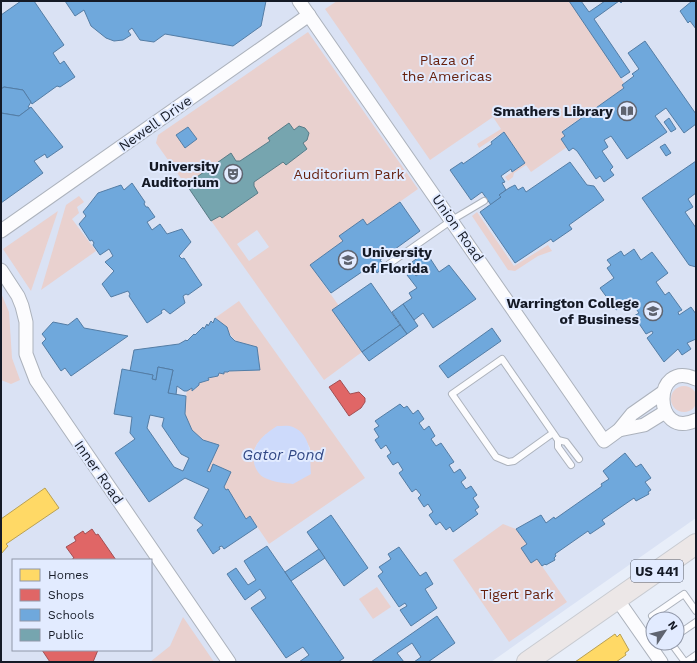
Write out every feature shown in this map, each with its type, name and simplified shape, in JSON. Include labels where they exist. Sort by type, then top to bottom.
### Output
[{"type":"main road","name":"US 441","points":[[527,662],[696,544]]},
{"type":"street","name":"Union Road","points":[[299,1],[604,441],[620,430],[632,414],[662,393],[667,384],[677,377],[689,376],[696,379]]},
{"type":"street","name":"Newell Drive","points":[[1,231],[308,15]]},
{"type":"street","name":"Inner Road","points":[[1,270],[18,296],[22,306],[26,322],[26,354],[36,380],[229,662]]},
{"type":"street","points":[[662,393],[662,401],[665,412],[675,421],[694,425]]},
{"type":"street","name":"Union Road","points":[[620,430],[644,425],[665,412]]},
{"type":"street","points":[[617,599],[645,638]]},
{"type":"street","points":[[654,651],[661,662]]},
{"type":"lane","points":[[389,264],[452,220],[484,200]]},
{"type":"lane","points":[[553,433],[514,461],[508,462],[496,457],[452,394],[502,358],[558,440],[558,447],[571,465]]},
{"type":"lane","points":[[558,440],[566,442],[579,459]]},
{"type":"lane","points":[[659,611],[684,594],[696,611]]},
{"type":"lane","points":[[685,630],[696,622]]},
{"type":"lane","points":[[677,651],[685,662],[696,655]]},
{"type":"shaded area","name":"University of Florida","points":[[1,1],[696,1],[696,518],[491,662],[1,662]]},
{"type":"green space","name":"Plaza of the Americas","points":[[337,1],[569,1],[609,58],[608,60],[624,83],[622,85],[624,88],[562,131],[565,136],[561,139],[567,147],[531,172],[526,165],[514,173],[513,177],[508,181],[505,177],[525,163],[503,132],[479,148],[477,144],[501,129],[493,117],[430,160],[325,9]]},
{"type":"green space","name":"Auditorium Park","points":[[308,32],[418,189],[367,225],[363,220],[340,236],[343,241],[310,265],[339,306],[362,352],[324,380],[211,221],[220,216],[222,218],[258,193],[254,186],[254,182],[283,162],[286,164],[307,150],[303,143],[307,140],[309,133],[305,128],[299,126],[294,130],[289,123],[268,138],[270,141],[240,161],[236,161],[231,154],[194,179],[196,182],[188,188],[194,197],[156,143],[158,135]],"holes":[[[188,127],[197,139],[185,147],[176,135]],[[257,230],[269,247],[249,261],[237,244]]]},
{"type":"green space","points":[[79,196],[84,202],[77,207],[79,213],[72,219],[96,251],[41,290],[66,205]]},
{"type":"green space","points":[[58,211],[31,291],[3,249]]},
{"type":"green space","points":[[477,212],[514,266],[548,245],[552,251],[538,256],[515,271],[508,270],[472,216]]},
{"type":"green space","points":[[1,293],[9,312],[12,358],[20,380],[11,384],[1,380]]},
{"type":"green space","points":[[239,301],[365,478],[269,544],[250,516],[246,519],[228,490],[224,487],[231,472],[214,464],[210,472],[207,471],[219,445],[209,442],[194,433],[186,419],[185,401],[187,391],[192,388],[192,390],[196,389],[195,387],[199,385],[199,383],[209,380],[208,378],[218,376],[219,373],[223,374],[224,372],[229,371],[260,370],[257,347],[240,343],[235,340],[222,323],[215,318]],"holes":[[[266,434],[303,435],[310,448],[310,461],[252,454],[257,444]]]},
{"type":"green space","points":[[684,386],[693,390],[697,399],[693,408],[684,412],[675,408],[671,399],[675,390]]},
{"type":"green space","name":"Tigert Park","points":[[503,524],[516,529],[527,544],[521,548],[531,562],[537,559],[567,602],[509,642],[453,560]]},
{"type":"green space","points":[[377,587],[391,607],[373,619],[359,599]]},
{"type":"green space","points":[[183,617],[214,662],[150,662],[170,646]]},
{"type":"water","name":"Gator Pond","points":[[277,426],[291,426],[299,431],[304,435],[309,447],[311,474],[293,484],[263,477],[255,465],[254,451],[256,446],[267,433]]},
{"type":"building: Homes","points":[[45,488],[59,508],[6,544],[8,546],[1,554],[1,519]]},
{"type":"building: Homes","points":[[615,634],[617,637],[620,634],[629,650],[625,653],[626,655],[616,662],[575,662]]},
{"type":"building: Shops","points":[[340,380],[350,394],[359,392],[365,398],[365,402],[361,408],[349,416],[329,387]]},
{"type":"building: Shops","points":[[92,529],[96,535],[98,534],[115,559],[72,559],[74,558],[66,547],[76,541],[74,537],[83,531],[85,534]]},
{"type":"building: Shops","points":[[43,651],[98,651],[93,662],[50,662]]},
{"type":"building: Schools","points":[[21,1],[34,1],[64,45],[53,53],[60,64],[64,61],[75,77],[60,87],[57,86],[32,104],[23,90],[4,87],[1,89],[1,15]]},
{"type":"building: Schools","points":[[65,1],[266,1],[261,26],[233,46],[165,34],[154,42],[140,40],[132,28],[128,31],[131,35],[123,40],[114,41],[106,38],[91,26],[84,10],[75,16]]},
{"type":"building: Schools","points":[[569,1],[581,1],[589,12],[605,1],[619,1],[594,19],[630,72],[621,78]]},
{"type":"building: Schools","points":[[692,1],[696,1],[696,29],[690,21],[688,23],[680,11]]},
{"type":"building: Schools","name":"Smathers Library","points":[[645,41],[696,114],[696,124],[684,133],[666,108],[655,116],[667,132],[627,159],[611,136],[604,140],[608,147],[602,151],[613,167],[610,170],[614,175],[604,182],[600,176],[596,179],[577,151],[573,148],[569,151],[561,139],[565,136],[562,132],[624,88],[622,85],[634,76],[632,74],[639,69],[628,53]]},
{"type":"building: Schools","points":[[4,87],[23,90],[31,102],[28,107],[30,108],[19,116],[1,113],[1,89]]},
{"type":"building: Schools","points":[[31,107],[63,147],[47,158],[45,154],[34,161],[43,173],[1,203],[1,113],[19,116]]},
{"type":"building: Schools","points":[[669,118],[676,129],[671,132],[664,122]]},
{"type":"building: Schools","points":[[188,127],[197,139],[185,148],[176,135]]},
{"type":"building: Schools","points":[[504,132],[525,163],[512,172],[511,169],[501,176],[505,182],[502,183],[506,190],[499,195],[501,197],[491,205],[482,192],[471,200],[450,170],[462,162],[463,164],[492,144],[491,142]]},
{"type":"building: Schools","points":[[665,144],[671,153],[666,156],[660,147]]},
{"type":"building: Schools","points":[[696,161],[696,193],[688,199],[693,207],[685,212],[696,228],[696,267],[689,265],[642,198]]},
{"type":"building: Schools","points":[[570,162],[587,185],[594,186],[604,200],[569,225],[572,229],[553,242],[551,239],[515,263],[480,212],[501,197],[499,195],[509,188],[515,185],[518,190],[523,187],[526,192]]},
{"type":"building: Schools","points":[[132,183],[145,202],[144,204],[146,207],[148,207],[155,217],[147,222],[152,230],[160,224],[167,234],[182,229],[191,242],[179,256],[182,259],[184,258],[202,285],[188,295],[186,294],[183,296],[185,303],[170,314],[164,309],[161,311],[162,313],[147,323],[129,296],[130,294],[128,291],[111,297],[102,284],[114,271],[105,262],[113,256],[109,249],[100,255],[93,245],[94,243],[92,240],[90,241],[79,224],[86,216],[83,212],[98,193],[121,185],[124,190]]},
{"type":"building: Schools","points":[[400,202],[420,231],[380,260],[385,267],[377,273],[372,265],[331,293],[310,265],[343,241],[339,236],[363,219],[367,225]]},
{"type":"building: Schools","points":[[634,249],[641,260],[652,252],[668,273],[656,282],[665,295],[669,292],[682,310],[678,312],[679,315],[691,307],[696,314],[696,339],[687,343],[691,349],[682,355],[678,349],[664,362],[647,338],[653,333],[652,331],[646,334],[634,316],[639,313],[630,300],[616,310],[600,288],[614,278],[607,268],[611,265],[607,260],[621,251],[624,256]]},
{"type":"building: Schools","points":[[426,252],[439,272],[449,265],[476,299],[433,328],[423,313],[414,320],[403,304],[412,298],[409,293],[417,288],[407,275],[412,271],[416,276],[420,273],[412,262]]},
{"type":"building: Schools","points":[[371,283],[400,325],[362,352],[332,310]]},
{"type":"building: Schools","points":[[403,304],[418,326],[407,334],[392,312]]},
{"type":"building: Schools","points":[[77,318],[84,328],[128,336],[71,376],[65,368],[61,371],[42,343],[46,339],[42,334],[53,322],[68,325]]},
{"type":"building: Schools","points":[[215,318],[227,327],[230,336],[235,341],[257,347],[260,370],[229,371],[224,372],[224,374],[219,373],[218,376],[208,378],[209,380],[199,383],[199,385],[192,391],[192,388],[184,391],[177,386],[176,395],[168,393],[173,370],[158,367],[156,380],[152,379],[153,375],[130,371],[134,350],[179,344],[186,340],[187,341],[203,327],[204,329],[207,324],[208,326],[211,321],[213,323]]},
{"type":"building: Schools","points":[[400,325],[407,334],[369,361],[362,352]]},
{"type":"building: Schools","points":[[492,328],[501,341],[448,378],[439,366]]},
{"type":"building: Schools","points":[[158,367],[173,370],[168,393],[186,396],[185,414],[192,430],[203,440],[219,445],[207,471],[210,472],[213,464],[231,472],[224,487],[226,490],[228,489],[246,519],[250,516],[257,527],[224,549],[222,546],[219,547],[220,549],[213,554],[197,530],[203,525],[194,518],[209,489],[185,478],[149,502],[115,453],[135,439],[130,433],[132,417],[114,414],[122,369],[153,375],[152,379],[156,380]],"holes":[[[150,415],[164,418],[162,426],[181,454],[189,458],[183,471],[174,467],[147,428]]]},
{"type":"building: Schools","points":[[400,404],[404,408],[407,406],[413,414],[418,410],[424,419],[419,423],[424,430],[429,426],[435,436],[431,439],[436,446],[441,443],[454,462],[449,465],[454,473],[460,469],[466,478],[461,482],[466,489],[471,486],[477,495],[473,498],[479,507],[475,510],[478,514],[453,532],[450,527],[446,530],[440,522],[436,525],[429,515],[433,512],[428,504],[424,507],[418,498],[421,495],[416,489],[412,492],[399,473],[403,470],[398,462],[393,465],[387,456],[391,453],[386,445],[381,449],[375,440],[379,437],[374,429],[379,426],[375,421]]},
{"type":"building: Schools","points":[[625,453],[636,467],[641,464],[651,478],[645,482],[651,490],[648,492],[649,494],[636,501],[634,498],[602,520],[605,524],[590,534],[588,531],[555,554],[555,560],[542,566],[537,559],[531,563],[521,548],[527,544],[516,529],[541,515],[546,523],[554,517],[555,519],[602,486],[601,484],[609,479],[603,471]]},
{"type":"building: Schools","points":[[331,515],[368,568],[344,586],[307,532]]},
{"type":"building: Schools","points":[[267,546],[344,658],[338,662],[299,662],[309,655],[303,647],[286,658],[251,608],[266,598],[260,589],[245,600],[227,574],[236,568],[248,585],[256,580],[244,561]]},
{"type":"building: Schools","points":[[399,547],[420,576],[426,572],[433,584],[425,589],[437,608],[411,626],[400,610],[407,606],[405,603],[399,607],[378,576],[383,572],[379,567],[391,559],[388,554]]},
{"type":"building: Schools","points":[[319,549],[325,558],[291,581],[285,572]]},
{"type":"building: Schools","points":[[437,616],[455,643],[428,662],[414,662],[421,657],[412,643],[397,653],[404,662],[371,662]]},
{"type":"building: Public","name":"University Auditorium","points":[[289,123],[294,130],[299,126],[305,128],[309,133],[307,140],[303,143],[307,149],[286,165],[283,162],[254,182],[254,186],[258,193],[222,218],[220,216],[211,221],[188,187],[196,182],[194,179],[231,153],[236,161],[240,161],[270,141],[268,138]]},
{"type":"place","name":"Smathers Library","points":[[627,111]]},
{"type":"place","name":"University Auditorium","points":[[233,174]]},
{"type":"place","name":"University of Florida","points":[[348,260]]},
{"type":"place","name":"Warrington College of Business","points":[[653,311]]}]
